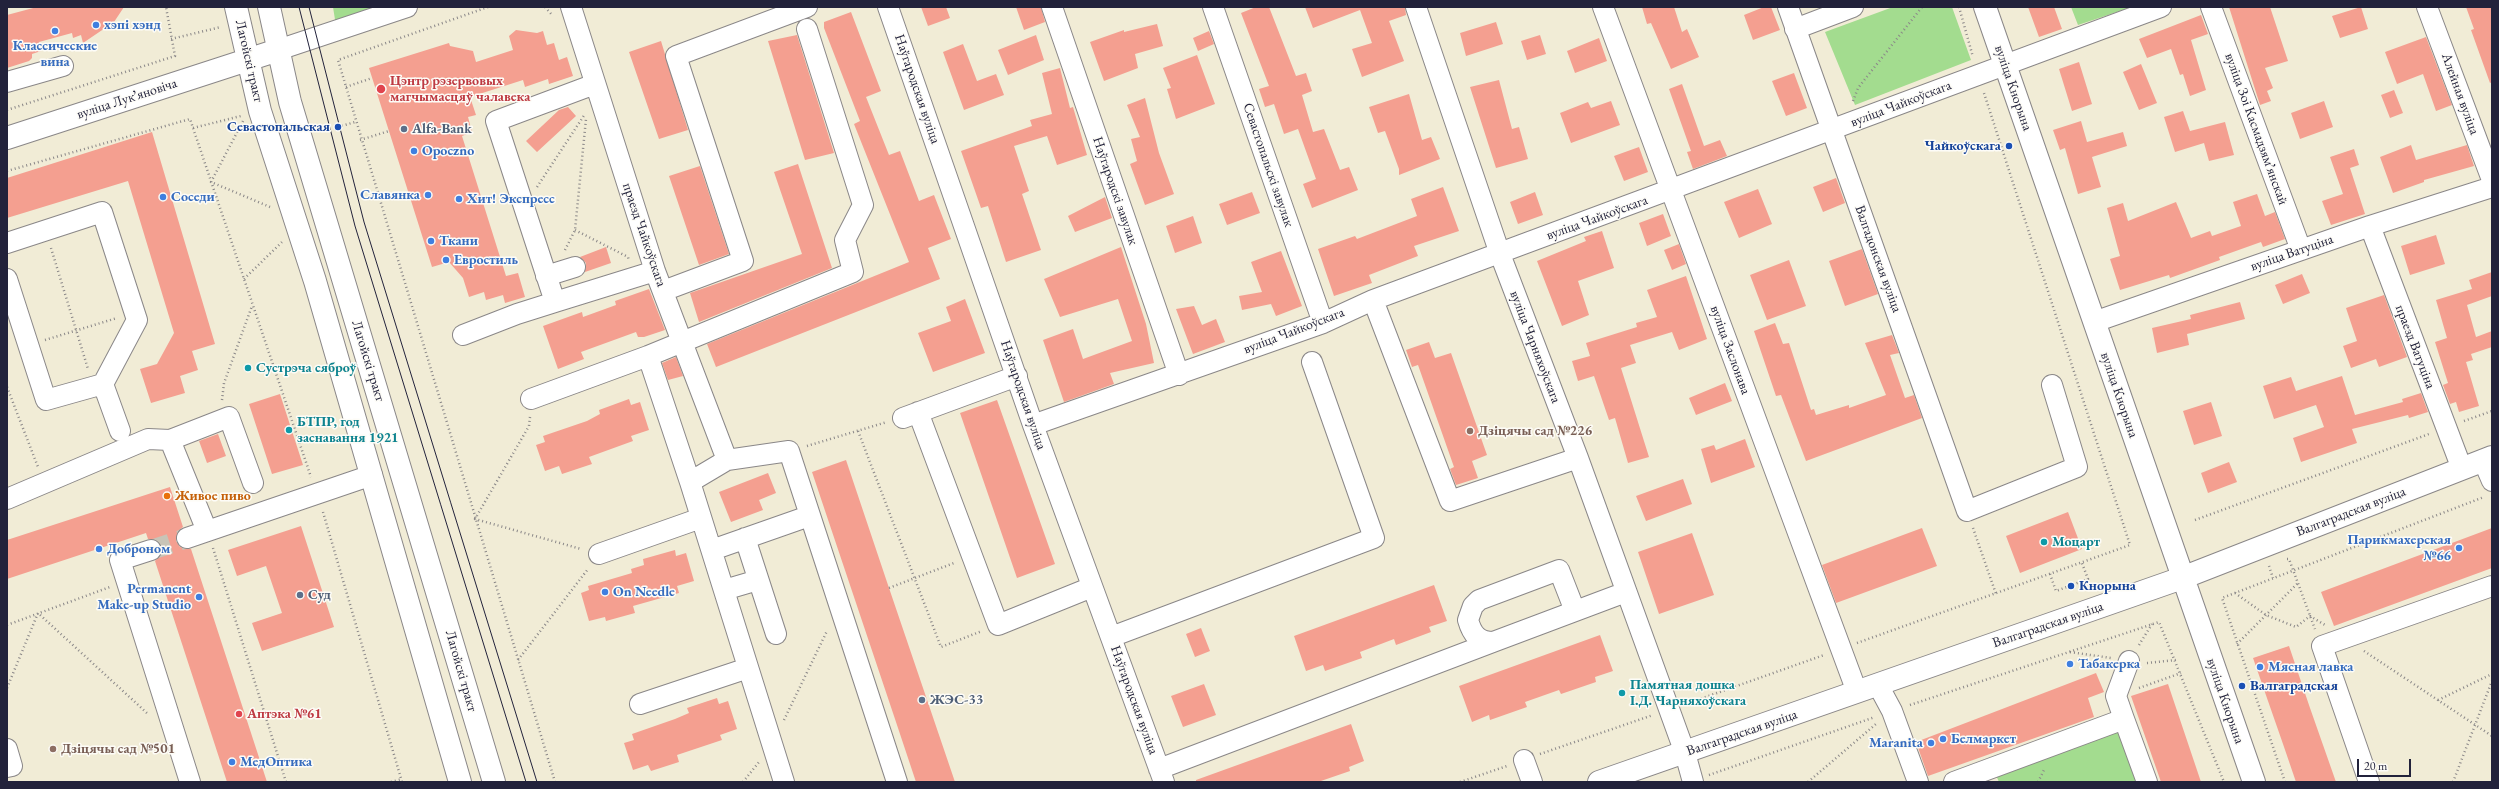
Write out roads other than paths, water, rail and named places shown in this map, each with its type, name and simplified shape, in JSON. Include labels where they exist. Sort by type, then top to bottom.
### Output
[{"type":"main road","name":"Лагойскі тракт","points":[[236,7],[247,61],[260,111],[315,281],[460,782]]},
{"type":"main road","name":"Лагойскі тракт","points":[[269,7],[290,102],[494,782]]},
{"type":"main road","name":"вуліца Кнорына","points":[[1984,7],[2254,782]]},
{"type":"main road","name":"вуліца Лукʼяновіча","points":[[7,138],[278,50]]},
{"type":"main road","name":"Валгаградская вуліца","points":[[1600,782],[2182,578],[2488,459]]},
{"type":"street","points":[[278,50],[408,7]]},
{"type":"street","name":"праезд Чайкоўскага","points":[[571,7],[587,87],[727,460]]},
{"type":"street","points":[[663,291],[743,261],[676,56],[806,7]]},
{"type":"street","name":"Наўгародская вуліца","points":[[888,7],[1033,425],[1162,776]]},
{"type":"street","name":"Наўгародскі завулак","points":[[1052,7],[1179,375]]},
{"type":"street","name":"Севастопальскі завулак","points":[[1212,7],[1323,323]]},
{"type":"street","name":"вуліца Чарняхоўскага","points":[[1416,7],[1500,254],[1578,458],[1685,753],[1693,781]]},
{"type":"street","name":"вуліца Заслонава","points":[[1603,7],[1857,692]]},
{"type":"street","name":"Валгадонская вуліца","points":[[1788,7],[1838,128],[1967,511],[2077,466],[2052,385]]},
{"type":"street","points":[[1796,29],[1853,7]]},
{"type":"street","name":"вуліца Чайкоўскага","points":[[1033,425],[1179,375],[1294,331],[1323,323],[1373,300],[1670,191],[2161,7]]},
{"type":"street","name":"вуліца Зоі Касмадзямʼянскай","points":[[2212,7],[2301,250]]},
{"type":"street","name":"Алейная вуліца","points":[[2427,7],[2492,180]]},
{"type":"street","points":[[531,399],[682,343],[853,272],[845,240],[863,205],[807,29]]},
{"type":"street","points":[[7,82],[63,66]]},
{"type":"street","points":[[571,110],[587,87]]},
{"type":"street","points":[[555,302],[550,274],[524,207],[496,121],[587,87]]},
{"type":"street","name":"вуліца Ватуціна","points":[[2094,322],[2370,226],[2492,186]]},
{"type":"street","points":[[7,243],[102,212],[137,320],[99,385],[46,400],[7,280]]},
{"type":"street","name":"праезд Ватуціна","points":[[2370,226],[2462,469]]},
{"type":"street","points":[[550,274],[575,267]]},
{"type":"street","points":[[463,335],[517,314],[655,271]]},
{"type":"street","points":[[1373,300],[1450,501],[1578,458]]},
{"type":"street","points":[[648,356],[712,550],[784,782]]},
{"type":"street","points":[[1111,637],[1374,538],[1312,362]]},
{"type":"street","points":[[1017,376],[910,415],[972,556],[998,625],[1092,587]]},
{"type":"street","points":[[99,385],[120,431]]},
{"type":"street","points":[[7,499],[148,438],[170,440],[229,417],[253,483]]},
{"type":"street","points":[[170,440],[207,531]]},
{"type":"street","points":[[690,482],[727,460],[789,451],[897,782]]},
{"type":"street","points":[[2488,459],[2492,481]]},
{"type":"street","points":[[187,538],[372,474]]},
{"type":"street","points":[[712,550],[809,516]]},
{"type":"street","points":[[599,554],[701,518]]},
{"type":"street","points":[[745,538],[776,634]]},
{"type":"street","points":[[151,550],[120,560],[190,782]]},
{"type":"street","points":[[1494,642],[1479,639],[1471,630],[1468,620],[1473,606],[1480,600],[1559,570],[1575,611]]},
{"type":"street","points":[[724,590],[758,580]]},
{"type":"street","points":[[2369,782],[2322,646],[2342,637],[2492,586]]},
{"type":"street","points":[[1162,776],[1494,642],[1626,592]]},
{"type":"street","points":[[2129,661],[2116,696],[2147,782]]},
{"type":"street","points":[[640,704],[748,668]]},
{"type":"street","points":[[1878,685],[1892,711],[1916,781]]},
{"type":"street","points":[[1954,782],[2124,719]]},
{"type":"street","points":[[7,748],[12,766],[7,767]]},
{"type":"street","points":[[1524,760],[1532,782]]},
{"type":"tunnel","points":[[151,550],[187,538]]},
{"type":"tram line","points":[[299,7],[355,226],[526,782]]},
{"type":"tram line","points":[[309,7],[364,222],[537,782]]},
{"type":"place","name":"хэпі хэнд","points":[[96,25]]},
{"type":"place","name":"Классические вина","points":[[55,31]]},
{"type":"place","name":"Цэнтр рэзервовых магчымасцяў чалавека","points":[[381,89]]},
{"type":"place","name":"Севастопальская","points":[[338,127]]},
{"type":"place","name":"Alfa-Bank","points":[[404,129]]},
{"type":"place","name":"Чайкоўскага","points":[[2009,146]]},
{"type":"place","name":"Opoczno","points":[[414,151]]},
{"type":"place","name":"Славянка","points":[[428,195]]},
{"type":"place","name":"Соседи","points":[[163,197]]},
{"type":"place","name":"Хит! Экспресс","points":[[459,199]]},
{"type":"place","name":"Ткани","points":[[431,241]]},
{"type":"place","name":"Евростиль","points":[[446,260]]},
{"type":"place","name":"Сустрэча сяброў","points":[[248,368]]},
{"type":"place","name":"БТПР, год заснавання 1921","points":[[289,430]]},
{"type":"place","name":"Дзіцячы сад №226","points":[[1470,431]]},
{"type":"place","name":"Живое пиво","points":[[167,496]]},
{"type":"place","name":"Моцарт","points":[[2044,542]]},
{"type":"place","name":"Парикмахерская №66","points":[[2459,548]]},
{"type":"place","name":"Доброном","points":[[99,549]]},
{"type":"place","name":"Кнорына","points":[[2071,586]]},
{"type":"place","name":"On Needle","points":[[605,592]]},
{"type":"place","name":"Суд","points":[[300,595]]},
{"type":"place","name":"Permanent Make-up Studio","points":[[199,597]]},
{"type":"place","name":"Табакерка","points":[[2070,664]]},
{"type":"place","name":"Мясная лавка","points":[[2260,667]]},
{"type":"place","name":"Валгаградская","points":[[2242,686]]},
{"type":"place","name":"Памятная дошка І.Д. Чарняхоўскага","points":[[1622,693]]},
{"type":"place","name":"ЖЭС-33","points":[[922,700]]},
{"type":"place","name":"Аптэка №61","points":[[239,714]]},
{"type":"place","name":"Белмаркет","points":[[1943,739]]},
{"type":"place","name":"Maranita","points":[[1931,743]]},
{"type":"place","name":"Дзіцячы сад №501","points":[[53,749]]},
{"type":"place","name":"МедОптика","points":[[232,762]]}]
